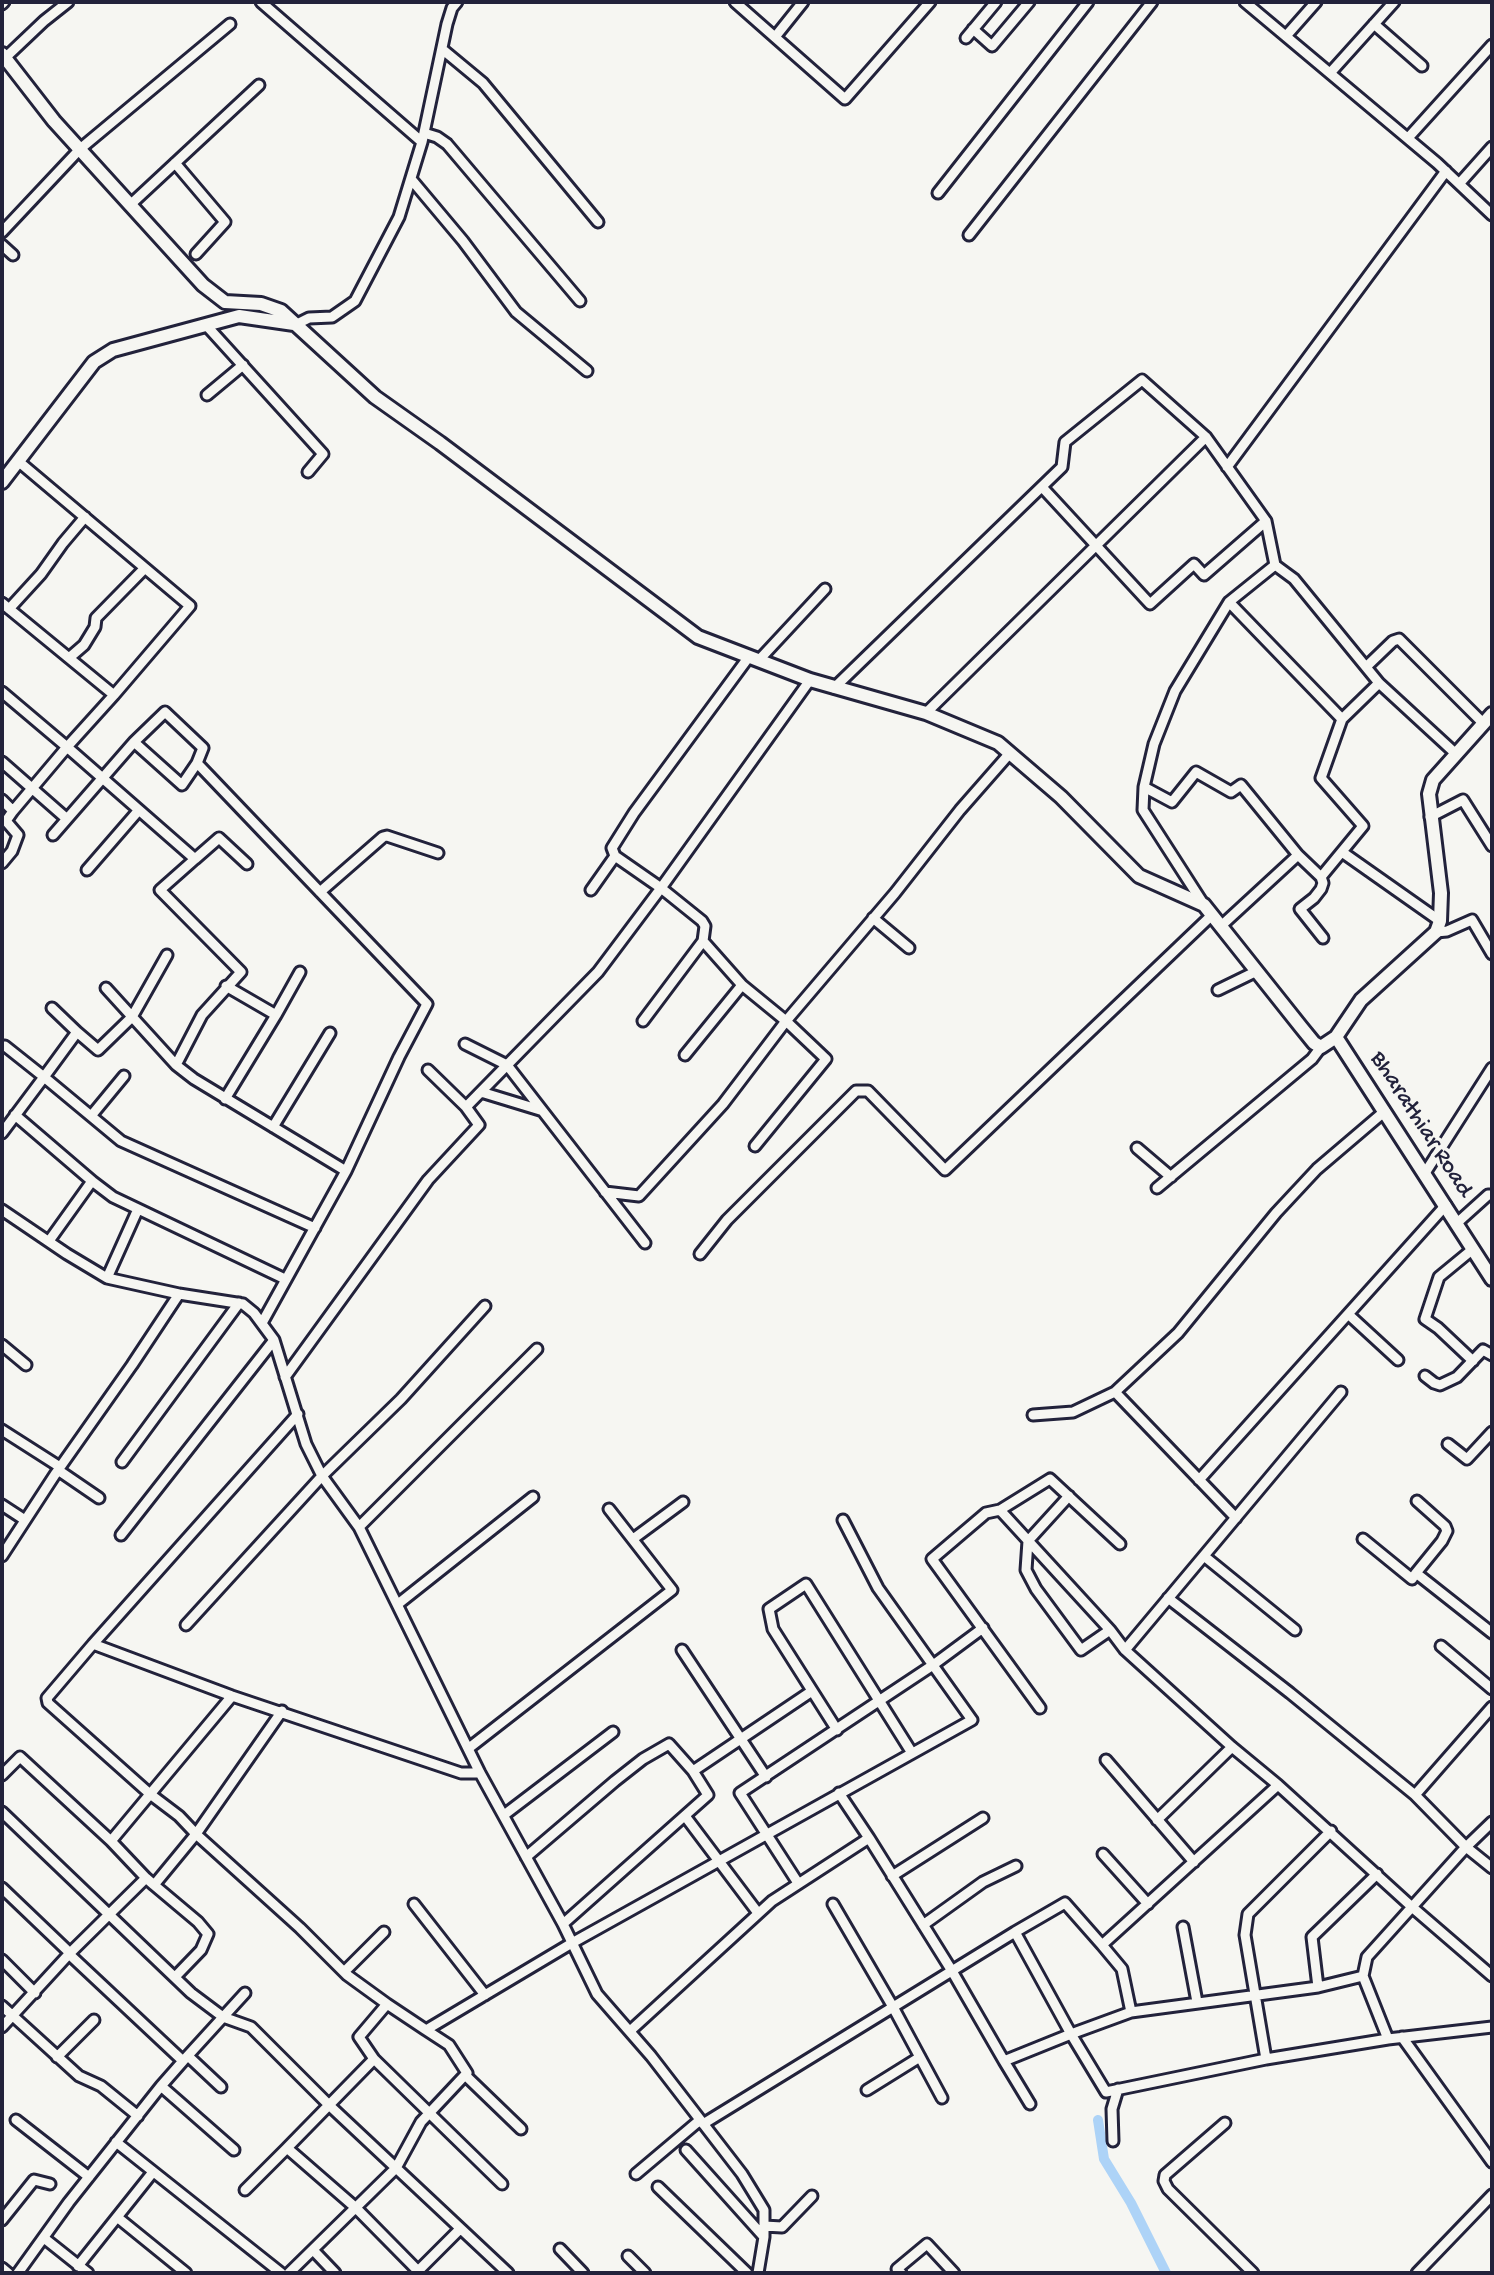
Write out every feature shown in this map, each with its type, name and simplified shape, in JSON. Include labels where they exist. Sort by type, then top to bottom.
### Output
[{"type":"street","points":[[68,2],[4,56],[54,121],[203,285],[225,302],[261,304],[281,311],[375,397],[698,637],[810,680],[926,713],[998,743],[1061,797],[1139,876],[1208,910]]},
{"type":"street","points":[[261,2],[423,138],[437,137],[447,144],[580,301]]},
{"type":"street","points":[[735,2],[845,99],[928,3]]},
{"type":"street","points":[[775,37],[803,2]]},
{"type":"street","points":[[996,2],[969,33],[992,46],[1029,2]]},
{"type":"street","points":[[938,193],[1088,2]]},
{"type":"street","points":[[969,235],[1152,2]]},
{"type":"street","points":[[1245,2],[1408,138],[1492,215]]},
{"type":"street","points":[[1286,36],[1316,2]]},
{"type":"street","points":[[1331,72],[1394,2]]},
{"type":"street","points":[[2,482],[94,362],[113,350],[239,316],[297,324],[309,318],[332,317],[355,301],[399,217],[423,138],[451,4]]},
{"type":"street","points":[[2,232],[80,149],[230,24]]},
{"type":"street","points":[[1374,24],[1422,66]]},
{"type":"street","points":[[1408,138],[1492,45]]},
{"type":"street","points":[[442,49],[483,83],[598,222]]},
{"type":"street","points":[[130,205],[259,85]]},
{"type":"street","points":[[1459,184],[1492,147]]},
{"type":"street","points":[[175,163],[225,222],[196,254]]},
{"type":"street","points":[[1227,467],[1446,171]]},
{"type":"street","points":[[411,179],[516,312],[587,371]]},
{"type":"street","points":[[2,245],[13,255]]},
{"type":"street","points":[[206,325],[323,454],[308,472]]},
{"type":"street","points":[[207,395],[243,365]]},
{"type":"street","points":[[834,688],[1062,467],[1065,442],[1142,380],[1206,437],[1266,521],[1275,565],[1294,579],[1379,683],[1455,753]]},
{"type":"street","points":[[926,713],[1206,437]]},
{"type":"street","points":[[2,863],[12,851],[18,835],[6,821],[13,811],[190,606],[18,461]]},
{"type":"street","points":[[1042,487],[1150,604],[1194,564],[1204,575],[1266,521]]},
{"type":"street","points":[[85,517],[41,574],[6,606],[114,695]]},
{"type":"street","points":[[1275,565],[1229,602],[1175,691],[1154,744],[1144,787],[1143,810],[1208,910],[1321,1047]]},
{"type":"street","points":[[69,658],[84,645],[95,627],[96,618],[145,568]]},
{"type":"street","points":[[643,1021],[703,941],[705,926],[661,888],[615,856],[612,848],[634,813],[754,659],[825,589]]},
{"type":"street","points":[[1229,602],[1342,719]]},
{"type":"street","points":[[1157,1188],[1336,1037],[1361,1000],[1438,927],[1441,893],[1429,794],[1433,780],[1488,718],[1399,639],[1366,667]]},
{"type":"street","points":[[466,1107],[598,972],[810,680]]},
{"type":"street","points":[[1321,877],[1363,826],[1321,778],[1342,719],[1379,683]]},
{"type":"street","points":[[2,692],[195,859]]},
{"type":"street","points":[[53,835],[134,742],[165,712],[203,748],[182,785],[134,742]]},
{"type":"street","points":[[605,1192],[639,1196],[723,1104],[786,1021],[1010,753]]},
{"type":"street","points":[[2,762],[67,819]]},
{"type":"street","points":[[197,763],[427,1004],[346,1171],[262,1323]]},
{"type":"street","points":[[1144,787],[1172,802],[1196,772],[1231,792],[1241,785],[1298,855],[1321,877],[1321,889],[1300,909],[1323,938]]},
{"type":"street","points":[[2,800],[13,811]]},
{"type":"street","points":[[1430,817],[1463,800],[1492,846]]},
{"type":"street","points":[[87,870],[139,810]]},
{"type":"street","points":[[320,892],[383,837],[438,853]]},
{"type":"street","points":[[176,1065],[202,1015],[241,972],[160,890],[219,838],[247,864]]},
{"type":"street","points":[[1342,852],[1438,927],[1447,931],[1472,920],[1492,954]]},
{"type":"street","points":[[1221,926],[1298,855]]},
{"type":"street","points":[[591,890],[615,856]]},
{"type":"street","points":[[700,1254],[727,1220],[856,1091],[868,1091],[945,1170],[1208,910]]},
{"type":"street","points":[[873,918],[909,948]]},
{"type":"street","points":[[703,941],[742,985],[826,1059],[755,1146]]},
{"type":"street","points":[[52,1008],[98,1050],[132,1017],[167,955]]},
{"type":"street","points":[[1218,990],[1257,971]]},
{"type":"street","points":[[225,1099],[300,972]]},
{"type":"street","points":[[685,1055],[742,985]]},
{"type":"street","points":[[226,986],[276,1015]]},
{"type":"street","points":[[106,988],[176,1065],[194,1079],[346,1171]]},
{"type":"street","points":[[2,1133],[77,1032]]},
{"type":"street","points":[[273,1127],[330,1033]]},
{"type":"street","name":"Bharathiar Road","points":[[1336,1037],[1492,1279]]},
{"type":"street","points":[[465,1044],[507,1065],[645,1243]]},
{"type":"street","points":[[5,1046],[121,1141],[315,1228]]},
{"type":"street","points":[[1425,1173],[1492,1068]]},
{"type":"street","points":[[285,1377],[428,1180],[479,1125],[466,1107],[428,1070]]},
{"type":"street","points":[[91,1116],[124,1076]]},
{"type":"street","points":[[481,1092],[543,1111]]},
{"type":"street","points":[[1033,1415],[1073,1412],[1115,1392],[1178,1333],[1276,1213],[1317,1169],[1385,1111]]},
{"type":"street","points":[[15,1115],[113,1197],[285,1279]]},
{"type":"street","points":[[1137,1148],[1171,1177]]},
{"type":"street","points":[[49,1241],[92,1181]]},
{"type":"street","points":[[1457,1223],[1488,1195],[1492,1195]]},
{"type":"street","points":[[1199,1480],[1446,1205]]},
{"type":"street","points":[[107,1278],[138,1209]]},
{"type":"street","points":[[2,1210],[107,1278],[239,1303],[262,1323],[274,1340],[306,1444],[322,1476],[359,1527],[480,1773],[563,1924],[597,1994],[630,2031],[742,2174],[764,2210],[758,2273]]},
{"type":"street","points":[[1473,1249],[1439,1277],[1425,1319],[1473,1361]]},
{"type":"street","points":[[2,1556],[179,1294]]},
{"type":"street","points":[[122,1462],[239,1303]]},
{"type":"street","points":[[186,1625],[322,1476],[401,1399],[485,1306]]},
{"type":"street","points":[[1348,1314],[1398,1360]]},
{"type":"street","points":[[121,1535],[274,1340]]},
{"type":"street","points":[[2,1345],[26,1365]]},
{"type":"street","points":[[359,1527],[537,1349]]},
{"type":"street","points":[[1425,1376],[1436,1384],[1442,1384],[1457,1377],[1484,1350],[1492,1355]]},
{"type":"street","points":[[1115,1392],[1236,1518]]},
{"type":"street","points":[[1125,1650],[1341,1392]]},
{"type":"street","points":[[289,2273],[396,2168],[421,2122],[467,2073],[449,2045],[373,1996],[344,1972],[179,1816],[48,1703],[47,1698],[298,1414]]},
{"type":"street","points":[[3,1431],[99,1498]]},
{"type":"street","points":[[1448,1444],[1467,1459],[1492,1432]]},
{"type":"street","points":[[1040,1708],[932,1559],[986,1513],[1000,1510],[1050,1479],[1120,1544]]},
{"type":"street","points":[[1069,1496],[1028,1541],[1026,1570],[1036,1589],[1081,1650],[1110,1630]]},
{"type":"street","points":[[398,1604],[533,1497]]},
{"type":"street","points":[[1363,1539],[1412,1579],[1447,1533],[1445,1526],[1417,1501]]},
{"type":"street","points":[[633,1539],[683,1502]]},
{"type":"street","points":[[2,1505],[25,1520]]},
{"type":"street","points":[[469,1748],[672,1590],[609,1509]]},
{"type":"street","points":[[1000,1510],[1125,1650],[1492,1976]]},
{"type":"street","points":[[426,2030],[572,1943],[972,1720],[878,1588],[843,1520]]},
{"type":"street","points":[[1204,1556],[1295,1630]]},
{"type":"street","points":[[1416,1573],[1492,1633]]},
{"type":"street","points":[[837,1730],[773,1629],[769,1609],[806,1584],[912,1753]]},
{"type":"street","points":[[1168,1598],[1415,1795],[1466,1847],[1492,1868]]},
{"type":"street","points":[[798,1883],[740,1793],[933,1665],[983,1628]]},
{"type":"street","points":[[93,1644],[232,1696],[461,1773],[480,1773]]},
{"type":"street","points":[[1441,1646],[1492,1689]]},
{"type":"street","points":[[682,1650],[766,1777]]},
{"type":"street","points":[[693,1771],[812,1691]]},
{"type":"street","points":[[111,1841],[232,1696]]},
{"type":"street","points":[[1415,1795],[1492,1707]]},
{"type":"street","points":[[2,2027],[109,1915],[150,1882],[196,1834],[282,1711]]},
{"type":"street","points":[[504,1815],[613,1732]]},
{"type":"street","points":[[526,1857],[615,1781],[669,1744],[693,1771],[708,1795],[563,1924]]},
{"type":"street","points":[[1157,1820],[1232,1747]]},
{"type":"street","points":[[2,1775],[20,1757],[111,1841],[150,1882],[198,1922],[208,1934],[201,1950],[175,1977]]},
{"type":"street","points":[[1106,1760],[1194,1862]]},
{"type":"street","points":[[1102,1945],[1278,1785]]},
{"type":"street","points":[[839,1793],[952,1971],[1030,2104]]},
{"type":"street","points":[[2,1812],[191,1993],[223,2017],[251,2027],[330,2106],[508,2273]]},
{"type":"street","points":[[685,1816],[758,1913]]},
{"type":"street","points":[[892,1876],[983,1818]]},
{"type":"street","points":[[1388,2039],[1363,1976],[1367,1957],[1492,1822]]},
{"type":"street","points":[[1266,2059],[1245,1935],[1248,1914],[1331,1831]]},
{"type":"street","points":[[630,2031],[758,1913],[798,1883],[869,1838]]},
{"type":"street","points":[[1103,1854],[1148,1904]]},
{"type":"street","points":[[923,1925],[983,1882],[1016,1866]]},
{"type":"street","points":[[1318,1987],[1312,1937],[1377,1874]]},
{"type":"street","points":[[2,1888],[70,1954],[221,2087]]},
{"type":"street","points":[[636,2174],[701,2122],[1065,1903],[1122,1969],[1131,2012]]},
{"type":"street","points":[[414,1904],[485,1995]]},
{"type":"street","points":[[833,1904],[942,2098]]},
{"type":"street","points":[[1183,1927],[1197,2002]]},
{"type":"street","points":[[344,1972],[384,1932]]},
{"type":"street","points":[[1015,1932],[1106,2092],[1266,2059],[1402,2037],[1492,2027]]},
{"type":"street","points":[[2,1960],[35,1993]]},
{"type":"street","points":[[1004,2061],[1131,2012],[1318,1987],[1363,1976]]},
{"type":"street","points":[[18,2273],[161,2086],[245,1993]]},
{"type":"street","points":[[387,2004],[359,2037],[374,2059],[502,2184]]},
{"type":"street","points":[[2,2006],[79,2076],[101,2086],[138,2116]]},
{"type":"street","points":[[57,2057],[94,2020]]},
{"type":"street","points":[[1402,2037],[1492,2162]]},
{"type":"street","points":[[867,2090],[920,2057]]},
{"type":"street","points":[[245,2190],[374,2059]]},
{"type":"street","points":[[465,2075],[521,2129]]},
{"type":"street","points":[[161,2086],[234,2150]]},
{"type":"street","points":[[1113,2141],[1112,2109],[1118,2089]]},
{"type":"street","points":[[16,2120],[89,2177]]},
{"type":"street","points":[[1225,2123],[1165,2175],[1164,2181],[1168,2189],[1253,2273]]},
{"type":"street","points":[[116,2142],[281,2273]]},
{"type":"street","points":[[287,2148],[356,2208],[419,2272],[460,2229]]},
{"type":"street","points":[[686,2150],[764,2232]]},
{"type":"street","points":[[78,2266],[153,2172]]},
{"type":"street","points":[[2,2220],[34,2180],[50,2184]]},
{"type":"street","points":[[658,2187],[747,2273]]},
{"type":"street","points":[[1417,2273],[1492,2195]]},
{"type":"street","points":[[764,2232],[782,2227],[812,2196]]},
{"type":"street","points":[[117,2217],[186,2273]]},
{"type":"street","points":[[44,2238],[88,2273]]},
{"type":"street","points":[[897,2272],[927,2244],[954,2273]]},
{"type":"street","points":[[560,2249],[583,2273]]},
{"type":"street","points":[[314,2251],[335,2273]]},
{"type":"street","points":[[628,2256],[645,2273]]},
{"type":"street","points":[[2,2268],[8,2273]]},
{"type":"waterway","points":[[1098,2120],[1104,2159],[1131,2203],[1166,2273]]}]
